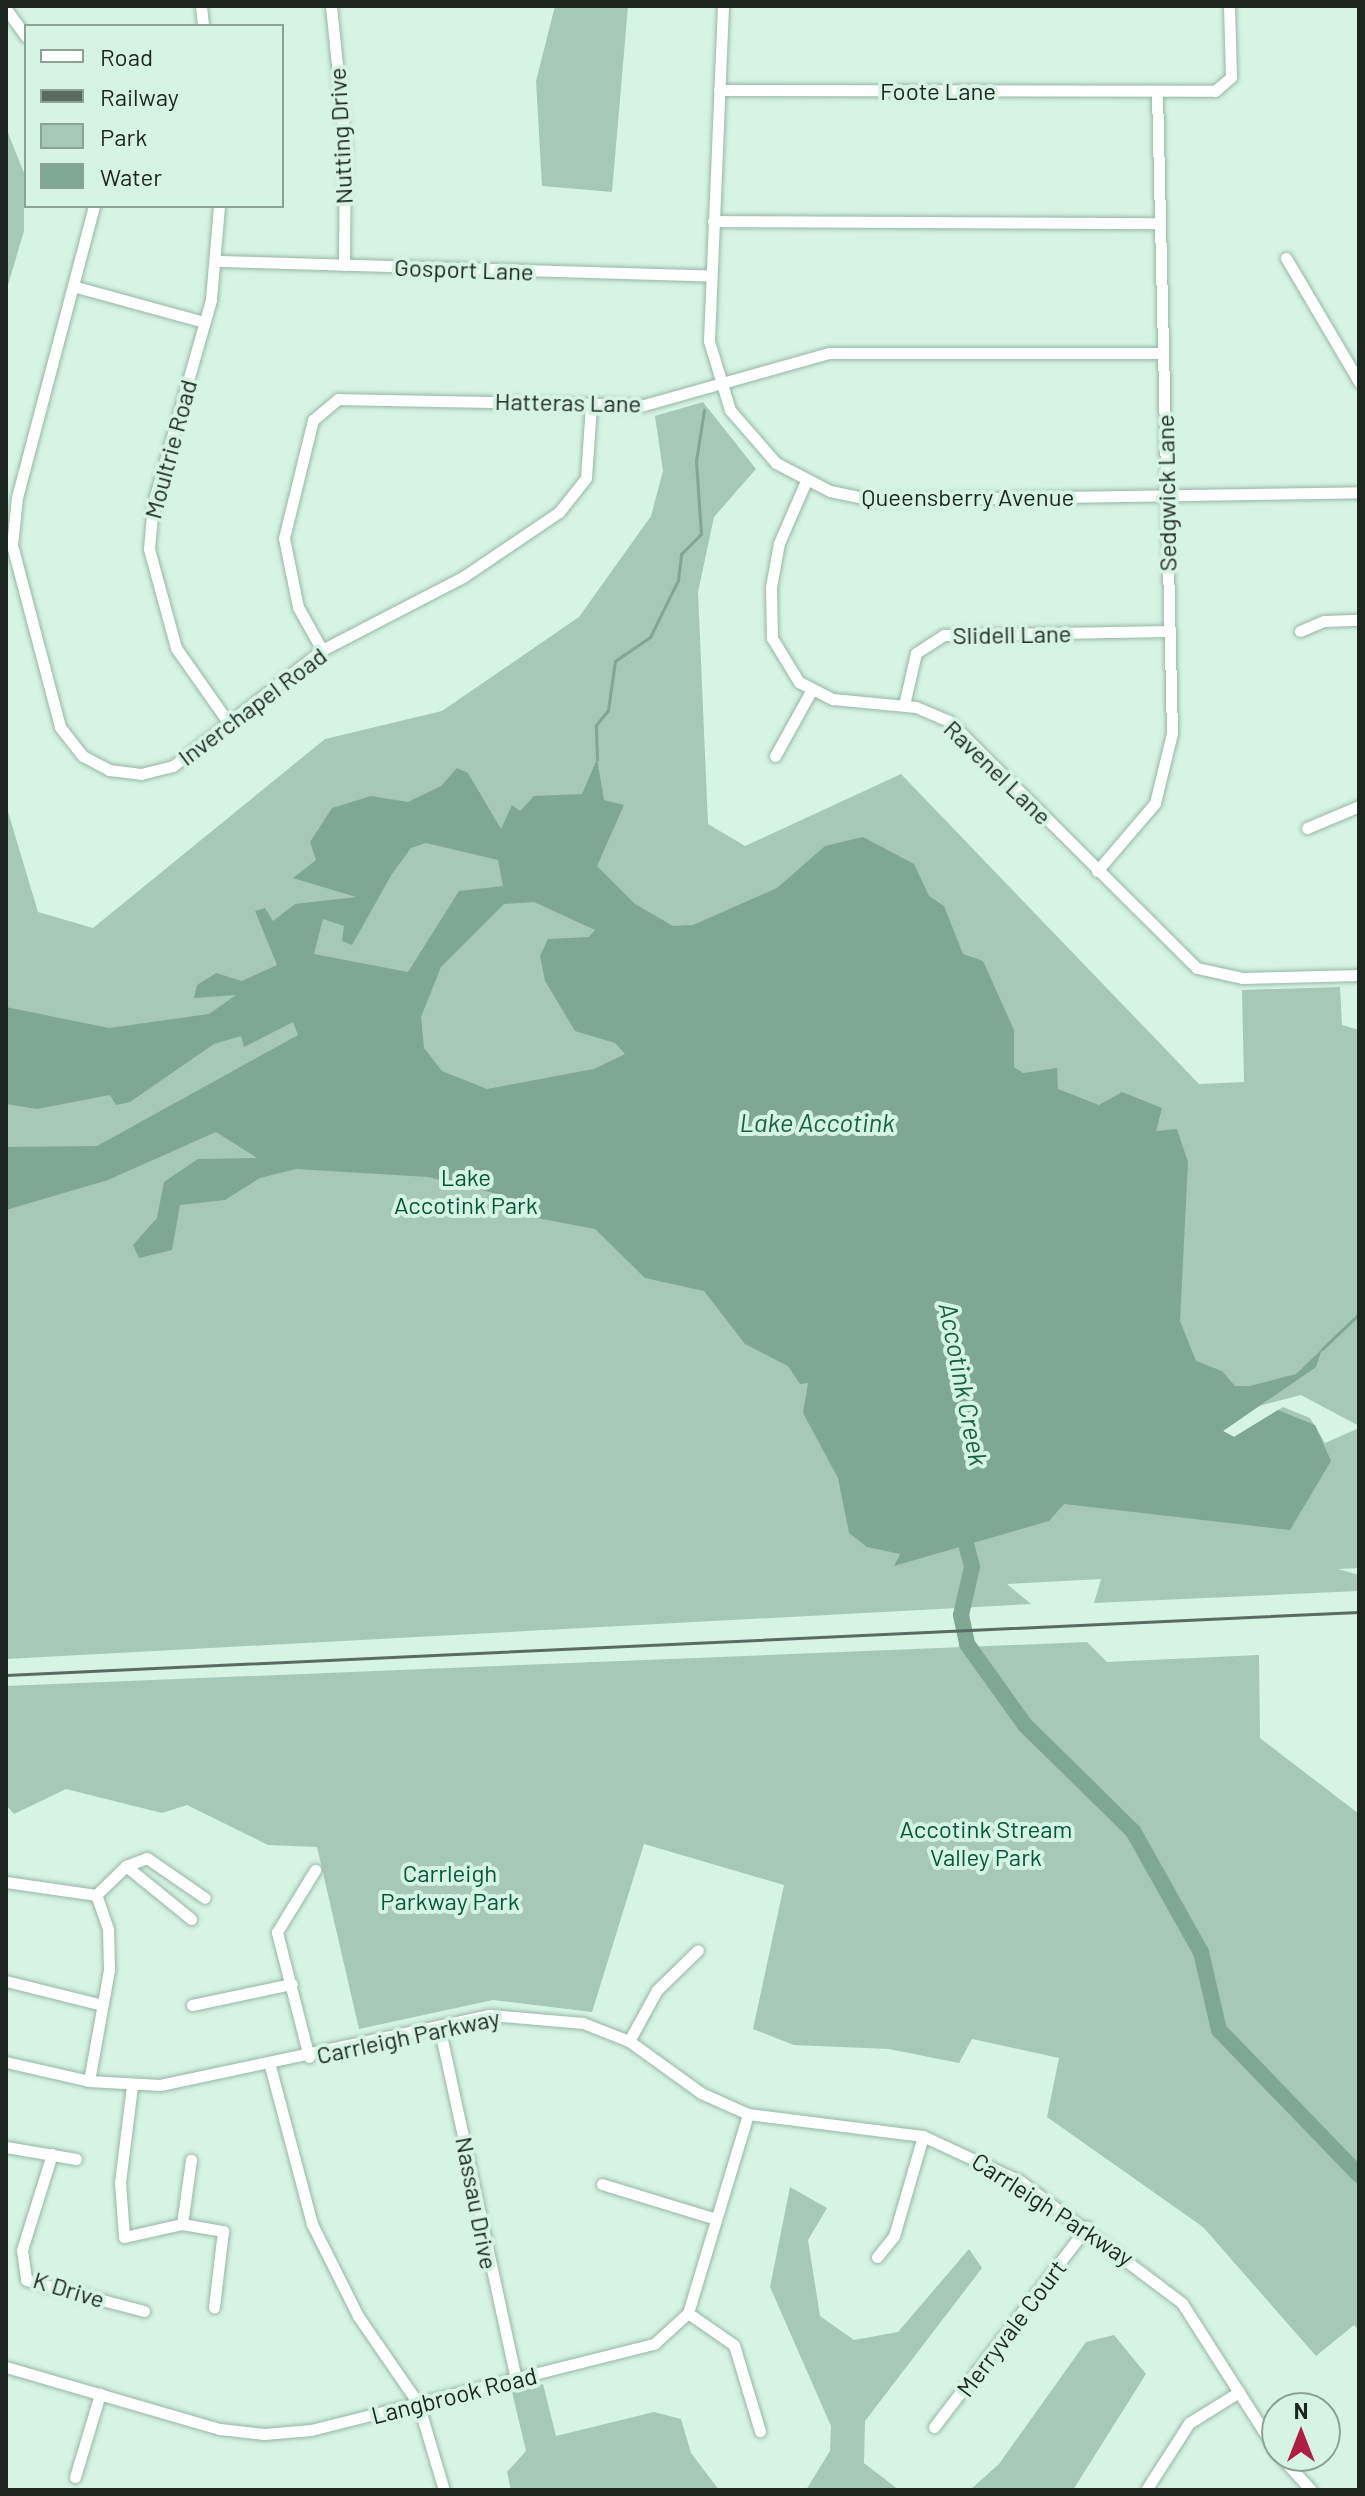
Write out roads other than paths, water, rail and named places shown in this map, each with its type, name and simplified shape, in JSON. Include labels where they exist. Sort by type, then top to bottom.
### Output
[{"type":"street","name":"Nutting Drive","points":[[331,6],[345,145],[344,265]]},
{"type":"street","name":"Queensberry Avenue","points":[[723,6],[709,341],[718,383],[753,441],[806,481],[873,500],[1359,492]]},
{"type":"street","name":"Foote Lane","points":[[719,90],[1215,91],[1228,82],[1229,6]]},
{"type":"street","points":[[6,9],[24,34]]},
{"type":"street","name":"Sedgwick Lane","points":[[1097,871],[1139,828],[1165,779],[1172,733],[1157,92]]},
{"type":"street","name":"Inverchapel Road","points":[[94,208],[76,287],[11,495],[16,584],[56,718],[75,749],[109,770],[152,773],[180,762],[322,650],[463,577],[568,505],[588,470],[591,405]]},
{"type":"street","name":"Moultrie Road","points":[[219,208],[218,261],[153,504],[149,549],[176,648],[228,722]]},
{"type":"street","points":[[713,221],[1160,223]]},
{"type":"street","points":[[1286,258],[1359,382]]},
{"type":"street","name":"Gosport Lane","points":[[218,261],[711,276]]},
{"type":"street","points":[[76,287],[204,322]]},
{"type":"street","name":"Hatteras Lane","points":[[322,650],[298,607],[284,538],[322,408],[350,397],[591,405],[655,403],[829,353],[1163,353]]},
{"type":"street","points":[[775,756],[811,691],[780,658],[770,617],[779,543],[806,481]]},
{"type":"street","points":[[1300,631],[1359,620]]},
{"type":"street","name":"Slidell Lane","points":[[904,705],[916,653],[944,635],[1169,631]]},
{"type":"street","name":"Ravenel Lane","points":[[811,691],[904,705],[961,730],[1177,954],[1206,971],[1359,975]]},
{"type":"street","points":[[1307,828],[1359,806]]},
{"type":"street","points":[[96,1895],[126,1866],[147,1858],[162,1864],[205,1898]]},
{"type":"street","points":[[126,1866],[191,1919]]},
{"type":"street","points":[[309,2057],[277,1932],[315,1870]]},
{"type":"street","points":[[6,1882],[96,1895]]},
{"type":"street","points":[[89,2081],[102,2005],[108,1929],[96,1895]]},
{"type":"street","points":[[629,2041],[657,1990],[698,1950]]},
{"type":"street","points":[[6,1981],[102,2005]]},
{"type":"street","points":[[192,2005],[292,1984]]},
{"type":"street","name":"Carrleigh Parkway","points":[[6,2062],[89,2081],[132,2086],[270,2066],[439,2026],[536,2015],[629,2041],[701,2093],[748,2114],[923,2136],[996,2167],[1087,2227],[1182,2303],[1261,2426]]},
{"type":"street","name":"Nassau Drive","points":[[439,2026],[516,2379]]},
{"type":"street","points":[[270,2066],[324,2255],[418,2403],[444,2490]]},
{"type":"street","points":[[132,2086],[120,2182],[124,2237],[182,2224],[223,2231],[214,2307]]},
{"type":"street","points":[[748,2114],[688,2313],[734,2345],[760,2431]]},
{"type":"street","points":[[877,2257],[894,2236],[923,2136]]},
{"type":"street","points":[[6,2147],[76,2159]]},
{"type":"street","name":"K Drive","points":[[52,2154],[22,2250],[26,2280],[144,2311]]},
{"type":"street","points":[[182,2224],[191,2160]]},
{"type":"street","points":[[602,2184],[716,2219]]},
{"type":"street","name":"Merryvale Court","points":[[934,2427],[1087,2227]]},
{"type":"street","name":"Langbrook Road","points":[[6,2367],[100,2394],[264,2434],[418,2403],[654,2344],[688,2313]]},
{"type":"street","points":[[1146,2490],[1189,2423],[1239,2392]]},
{"type":"street","points":[[75,2477],[100,2394]]},
{"type":"street","name":"Carrleigh Parkway","points":[[1295,2472],[1311,2490]]},
{"type":"water","name":"Lake Accotink","points":[[597,759],[604,800],[624,805],[597,866],[635,904],[673,926],[693,925],[777,888],[825,846],[863,837],[914,864],[929,896],[944,906],[963,954],[983,961],[1014,1030],[1014,1067],[1023,1073],[1057,1068],[1058,1089],[1099,1105],[1122,1092],[1162,1108],[1156,1131],[1177,1129],[1188,1162],[1180,1321],[1196,1361],[1222,1371],[1235,1386],[1250,1386],[1296,1374],[1322,1349],[1316,1367],[1223,1431],[1234,1437],[1278,1410],[1315,1425],[1331,1461],[1290,1530],[1064,1504],[1049,1521],[894,1566],[900,1554],[867,1547],[849,1533],[838,1478],[803,1413],[808,1383],[800,1384],[788,1366],[745,1344],[704,1291],[645,1278],[595,1229],[537,1218],[498,1194],[428,1177],[296,1169],[260,1178],[225,1200],[180,1205],[172,1250],[139,1258],[133,1245],[157,1218],[164,1182],[198,1159],[257,1158],[216,1132],[108,1180],[6,1210],[6,1147],[97,1146],[298,1035],[293,1022],[244,1047],[241,1036],[214,1044],[130,1102],[116,1105],[110,1095],[37,1109],[6,1104],[6,1007],[109,1028],[209,1014],[236,995],[194,998],[197,985],[216,973],[242,981],[277,965],[255,911],[265,908],[273,921],[295,904],[356,897],[293,878],[316,860],[310,842],[332,808],[371,796],[408,802],[441,786],[457,768],[468,773],[501,829],[512,805],[520,811],[534,796],[582,794]],"holes":[[[426,843],[498,860],[503,886],[459,891],[408,972],[314,954],[323,919],[344,926],[342,941],[352,945],[392,874],[411,848]],[[534,902],[595,930],[589,937],[548,939],[540,956],[545,981],[575,1031],[615,1043],[625,1054],[594,1069],[487,1089],[442,1071],[424,1048],[421,1017],[441,967],[504,904]]]},
{"type":"waterway","points":[[597,759],[596,725],[608,710],[615,661],[650,637],[678,580],[681,554],[701,534],[696,461],[704,410]]},
{"type":"waterway","points":[[1322,1349],[1359,1314]]},
{"type":"waterway","name":"Accotink Creek","points":[[962,1529],[972,1567],[961,1615],[967,1644],[1025,1725],[1133,1831],[1201,1952],[1219,2030],[1359,2175]]},
{"type":"railway","points":[[6,1675],[1359,1612]]},
{"type":"park label","name":"Lake Accotink Park","points":[[466,1191]]},
{"type":"park label","name":"Accotink Stream Valley Park","points":[[986,1843]]},
{"type":"park label","name":"Carrleigh Parkway Park","points":[[450,1887]]}]
